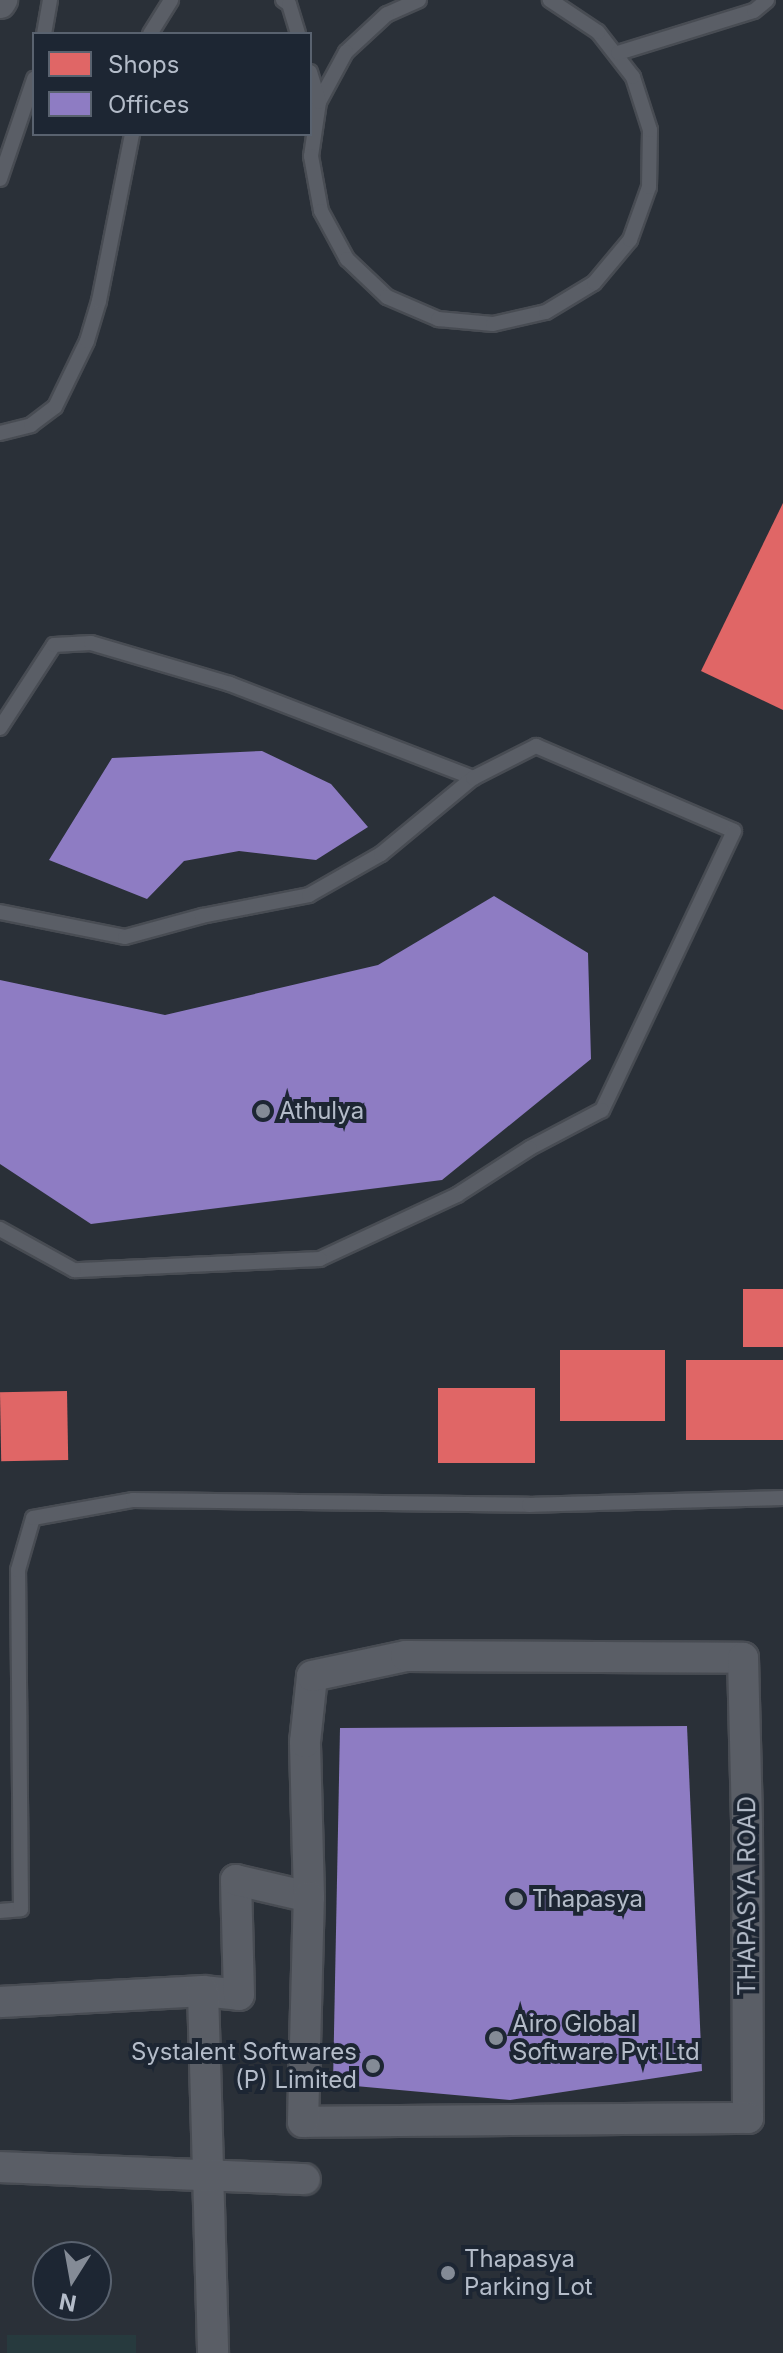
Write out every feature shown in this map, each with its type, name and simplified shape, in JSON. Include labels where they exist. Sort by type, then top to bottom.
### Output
[{"type":"street","name":"THAPASYA ROAD","points":[[406,1656],[743,1658],[748,2118],[303,2122],[309,1897],[305,1742],[312,1676],[406,1656]]},
{"type":"street","points":[[0,2002],[203,1991],[239,1995],[236,1880],[309,1897]]},
{"type":"street","points":[[203,1991],[213,2353]]},
{"type":"street","points":[[0,2167],[305,2179]]},
{"type":"lane","points":[[44,32],[50,0]]},
{"type":"lane","points":[[151,32],[171,0]]},
{"type":"lane","points":[[283,0],[289,4],[297,32]]},
{"type":"lane","points":[[419,0],[387,14],[346,52],[319,102],[311,156],[321,211],[347,259],[387,297],[438,319],[493,324],[546,312],[594,283],[630,240],[649,187],[650,130],[633,77],[618,53],[598,32],[550,0]]},
{"type":"lane","points":[[618,53],[754,11],[767,0]]},
{"type":"lane","points":[[312,79],[319,102]]},
{"type":"lane","points":[[0,179],[32,85]]},
{"type":"lane","points":[[0,433],[31,425],[55,407],[87,341],[102,286],[132,136]]},
{"type":"lane","points":[[0,728],[54,645],[91,643],[230,684],[473,778]]},
{"type":"lane","points":[[0,912],[125,937],[202,916],[309,895],[381,854],[473,778],[536,746],[734,831],[602,1110],[530,1148],[457,1195],[320,1259],[74,1270],[0,1229]]},
{"type":"lane","points":[[0,1911],[21,1909],[18,1570],[33,1518],[133,1500],[529,1505],[783,1498]]},
{"type":"green space","points":[[7,2335],[136,2335],[136,2353],[7,2353]]},
{"type":"building: Shops","points":[[783,503],[783,710],[701,671]]},
{"type":"building: Shops","points":[[743,1289],[783,1289],[783,1347],[743,1347]]},
{"type":"building: Shops","points":[[560,1350],[665,1350],[665,1421],[560,1421]]},
{"type":"building: Shops","points":[[686,1360],[783,1360],[783,1440],[686,1440]]},
{"type":"building: Shops","points":[[438,1388],[535,1388],[535,1463],[438,1463]]},
{"type":"building: Shops","points":[[67,1391],[68,1460],[1,1461],[0,1392]]},
{"type":"building: Offices","points":[[262,751],[331,784],[368,827],[316,860],[239,851],[184,861],[147,899],[49,860],[112,758]]},
{"type":"building: Offices","name":"Athulya","points":[[494,896],[588,953],[591,1059],[442,1180],[91,1224],[0,1164],[0,980],[165,1015],[378,965]]},
{"type":"building: Offices","name":"Thapasya","points":[[687,1726],[702,2071],[510,2100],[333,2084],[340,1728]]},
{"type":"place","name":"Athulya","points":[[263,1111]]},
{"type":"place","name":"Thapasya","points":[[516,1899]]},
{"type":"place","name":"Airo Global Software Pvt Ltd","points":[[496,2038]]},
{"type":"place","name":"Systalent Softwares (P) Limited","points":[[373,2066]]},
{"type":"place","name":"Thapasya Parking Lot","points":[[448,2273]]}]
